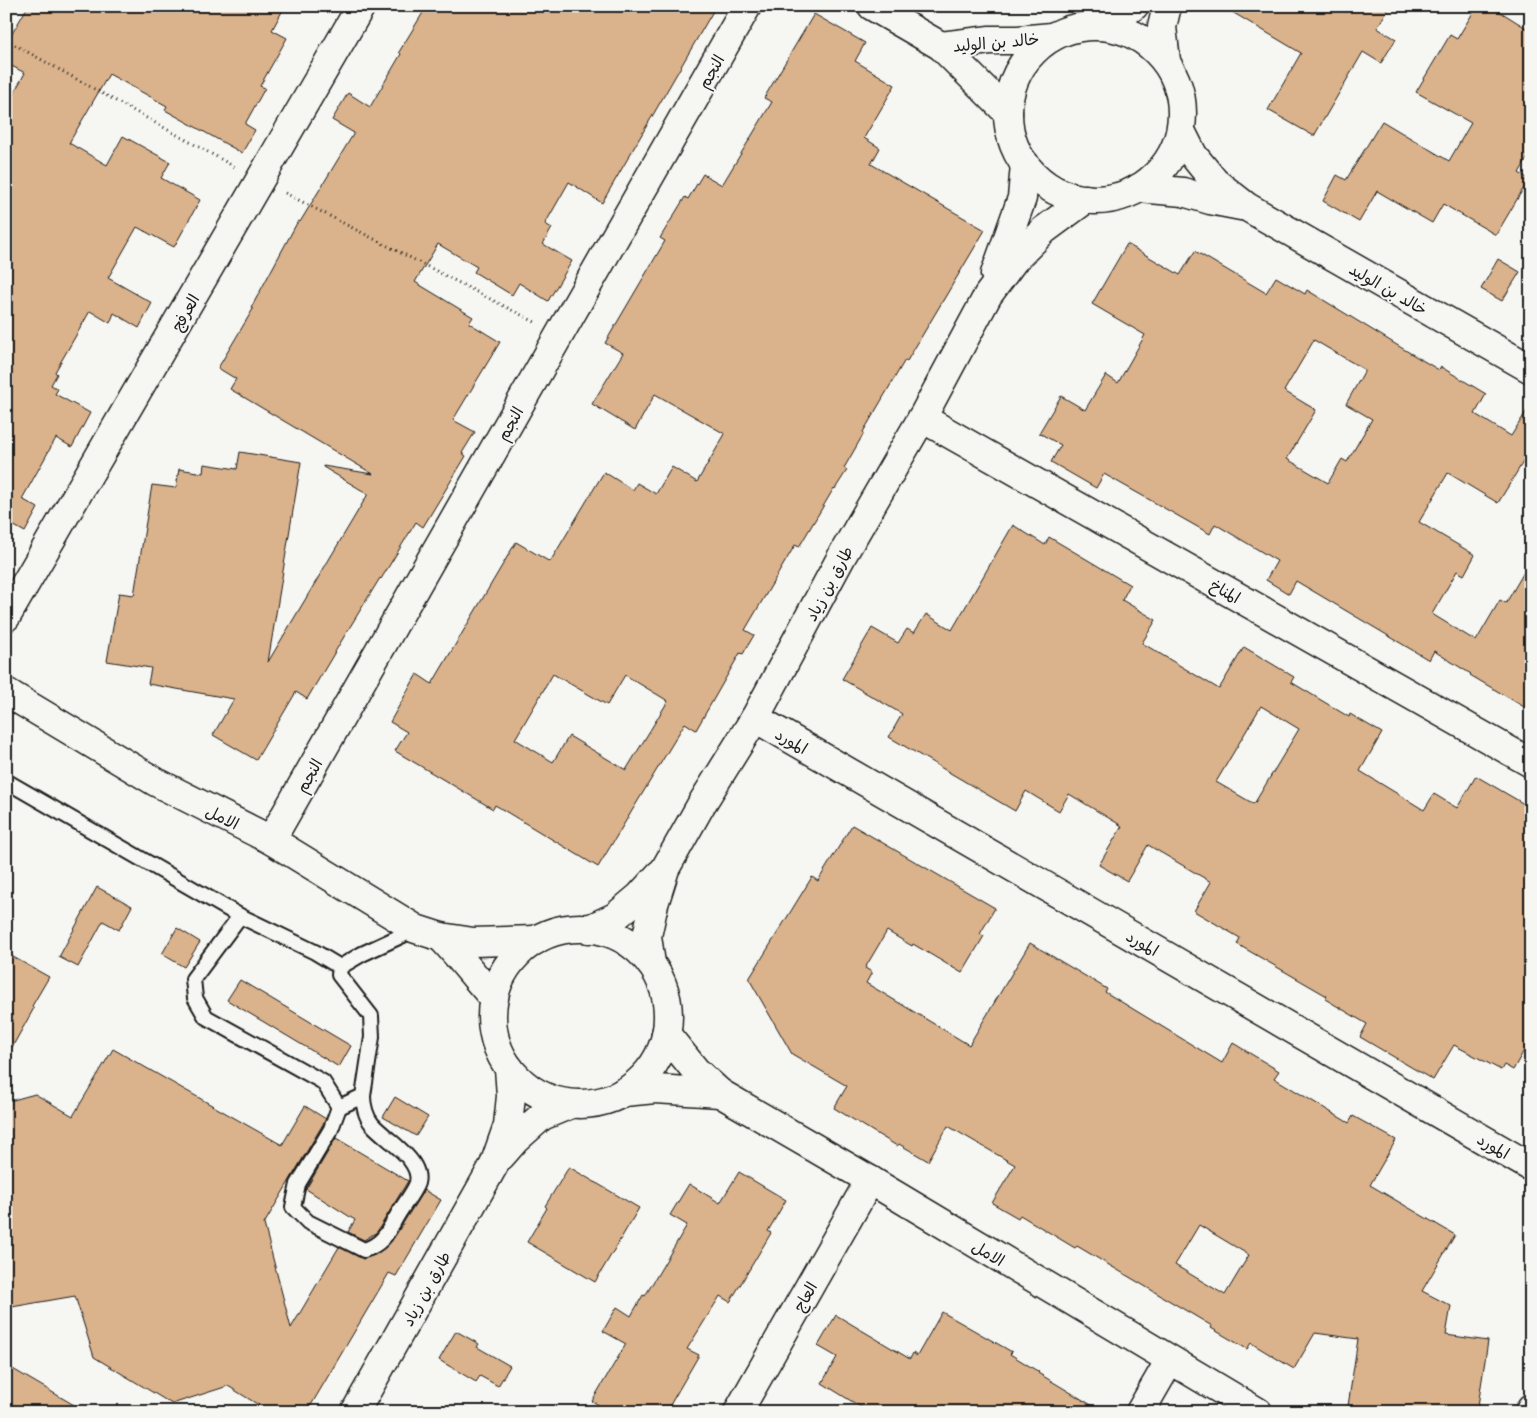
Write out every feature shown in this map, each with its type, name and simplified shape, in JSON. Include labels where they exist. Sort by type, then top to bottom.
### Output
[{"type":"street","name":"العرفج","points":[[6,617],[361,6]]},
{"type":"street","name":"النجم","points":[[271,840],[747,6]]},
{"type":"street","name":"خالد بن الوليد","points":[[872,6],[941,46],[1008,113]]},
{"type":"street","points":[[1105,26],[1134,6]]},
{"type":"street","points":[[1166,61],[1162,27],[1167,6]]},
{"type":"street","points":[[1105,26],[1119,28],[1139,37],[1156,50],[1166,61],[1179,87],[1182,116],[1181,130],[1173,151],[1161,170],[1139,188],[1122,196],[1104,200],[1072,197],[1052,188],[1034,175],[1017,152],[1008,113],[1013,83],[1028,57],[1052,37],[1077,27],[1105,26]]},
{"type":"street","name":"خالد بن الوليد","points":[[941,46],[990,40],[1052,37]]},
{"type":"street","name":"خالد بن الوليد","points":[[1181,130],[1193,154],[1215,182],[1247,207],[1531,369]]},
{"type":"street","name":"طارق بن زياد","points":[[589,929],[615,917],[640,896],[664,869],[755,718],[843,554],[922,418],[988,294],[1022,198],[1025,164]]},
{"type":"street","name":"خالد بن الوليد","points":[[1139,188],[1184,192],[1210,200],[1247,207]]},
{"type":"street","name":"طارق بن زياد","points":[[988,294],[1014,260],[1044,230],[1086,199]]},
{"type":"street","name":"المناخ","points":[[922,418],[1531,763]]},
{"type":"street","name":"الامل","points":[[6,692],[156,782],[271,840],[416,929],[441,937],[473,942],[536,940]]},
{"type":"street","name":"المورد","points":[[755,718],[1531,1167]]},
{"type":"street","name":"طارق بن زياد","points":[[651,964],[647,936],[664,869]]},
{"type":"street","points":[[589,929],[607,933],[624,940],[639,951],[651,964],[664,990],[667,1005],[666,1034],[655,1061],[646,1073],[624,1092],[607,1100],[571,1104],[553,1100],[536,1092],[521,1082],[509,1068],[496,1042],[493,1028],[494,998],[498,984],[514,958],[536,940],[562,930],[589,929]]},
{"type":"street","name":"الامل","points":[[441,937],[494,998]]},
{"type":"street","name":"الامل","points":[[666,1034],[696,1071],[720,1093],[870,1180],[1258,1412]]},
{"type":"street","name":"طارق بن زياد","points":[[355,1412],[494,1165],[508,1125],[511,1096],[509,1068]]},
{"type":"street","name":"الامل","points":[[624,1092],[655,1089],[720,1093]]},
{"type":"street","name":"طارق بن زياد","points":[[494,1165],[515,1140],[542,1116],[571,1104]]},
{"type":"street","name":"العاج","points":[[738,1412],[870,1180]]},
{"type":"street","points":[[1140,1412],[1170,1360]]},
{"type":"street","points":[[1529,1412],[1531,1408]]},
{"type":"lane","points":[[6,781],[240,916],[315,952],[340,967]]},
{"type":"lane","points":[[240,916],[192,979],[195,998],[206,1017],[322,1082],[339,1107]]},
{"type":"lane","points":[[340,967],[362,954],[416,929]]},
{"type":"lane","points":[[340,967],[340,975],[371,1016],[372,1037],[363,1105],[371,1123],[410,1159],[417,1171],[417,1183],[386,1234],[376,1246],[364,1250],[308,1222],[293,1206],[298,1184],[331,1129],[339,1107],[363,1096]]},
{"type":"path","points":[[6,40],[260,180],[560,334]]},
{"type":"building","points":[[28,6],[285,6],[272,30],[287,38],[260,86],[265,88],[245,124],[255,130],[242,153],[165,110],[167,106],[109,74],[69,143],[107,165],[123,136],[170,162],[161,178],[200,200],[174,247],[137,227],[108,278],[152,303],[139,328],[114,313],[110,323],[90,311],[55,372],[57,374],[51,385],[58,389],[55,394],[90,413],[72,447],[56,438],[22,499],[38,508],[25,532],[9,523],[6,528],[6,107],[25,73],[6,63],[6,44]]},
{"type":"building","points":[[427,6],[716,6],[602,203],[569,182],[545,224],[552,228],[543,244],[572,261],[548,301],[519,283],[512,295],[474,272],[477,267],[438,244],[415,282],[473,317],[469,323],[500,342],[453,420],[475,432],[462,453],[466,456],[423,527],[416,522],[307,699],[296,692],[256,760],[213,735],[234,699],[148,684],[151,668],[107,661],[119,593],[134,595],[152,485],[176,488],[179,469],[203,473],[204,464],[237,469],[240,452],[301,462],[268,662],[368,494],[323,466],[373,474],[230,389],[236,379],[218,368],[253,309],[251,308],[298,221],[300,222],[354,133],[332,120],[348,93],[370,107],[401,54],[399,52]]},
{"type":"building","points":[[1222,6],[1390,6],[1377,28],[1396,39],[1381,63],[1363,52],[1314,136],[1268,110],[1301,53]]},
{"type":"building","points":[[1477,6],[1491,6],[1531,31],[1531,152],[1519,173],[1529,179],[1496,235],[1443,204],[1432,223],[1377,191],[1359,222],[1323,201],[1337,175],[1346,180],[1382,121],[1449,161],[1471,123],[1416,92],[1450,35],[1457,39]]},
{"type":"building","points":[[814,14],[865,43],[855,61],[895,85],[864,138],[880,148],[871,164],[985,230],[863,432],[844,468],[847,470],[834,488],[799,547],[795,545],[745,630],[754,635],[743,654],[740,653],[696,730],[685,723],[598,867],[495,805],[493,809],[395,751],[407,732],[390,722],[417,674],[432,684],[516,542],[550,562],[604,472],[633,490],[637,483],[656,494],[672,467],[697,482],[725,434],[655,394],[635,430],[592,404],[623,353],[605,343],[665,241],[660,238],[685,197],[688,199],[703,174],[722,185],[772,102],[764,98]],"holes":[[[553,674],[607,705],[625,675],[668,701],[626,770],[569,736],[553,762],[515,739]]]},
{"type":"building","points":[[1127,244],[1180,275],[1195,251],[1266,293],[1276,277],[1305,294],[1307,290],[1439,370],[1441,367],[1486,394],[1475,414],[1511,436],[1531,404],[1531,449],[1498,503],[1448,473],[1419,522],[1475,555],[1464,575],[1457,571],[1432,614],[1476,641],[1500,600],[1506,603],[1531,560],[1531,711],[1434,651],[1429,660],[1296,581],[1289,594],[1266,580],[1277,561],[1215,524],[1210,534],[1104,474],[1096,488],[1051,462],[1061,445],[1039,433],[1061,396],[1085,410],[1106,375],[1118,383],[1145,335],[1092,304]],"holes":[[[1314,340],[1365,370],[1346,404],[1372,419],[1347,462],[1342,459],[1328,483],[1287,459],[1316,410],[1284,391]]]},
{"type":"building","points":[[1498,259],[1520,272],[1502,301],[1481,289]]},
{"type":"building","points":[[1013,525],[1045,545],[1049,537],[1130,585],[1122,600],[1156,620],[1142,643],[1219,689],[1244,647],[1294,677],[1291,682],[1349,717],[1350,714],[1382,733],[1360,771],[1424,810],[1434,794],[1457,808],[1476,776],[1531,808],[1531,1038],[1513,1070],[1504,1065],[1501,1070],[1454,1045],[1433,1080],[1360,1037],[1367,1024],[1325,999],[1327,996],[1237,944],[1240,938],[1194,911],[1211,882],[1148,845],[1127,881],[1099,865],[1122,826],[1069,794],[1059,811],[1026,791],[1015,811],[889,737],[902,714],[842,679],[872,628],[898,643],[907,629],[914,633],[926,614],[952,630]],"holes":[[[1261,706],[1299,729],[1254,804],[1216,782]]]},
{"type":"building","points":[[852,825],[995,908],[980,934],[984,936],[962,973],[887,931],[865,968],[872,972],[866,983],[969,1045],[1030,943],[1107,989],[1105,992],[1222,1063],[1233,1043],[1279,1071],[1274,1078],[1349,1123],[1353,1116],[1396,1140],[1370,1185],[1455,1235],[1422,1291],[1451,1306],[1446,1335],[1488,1341],[1477,1412],[1383,1412],[1348,1406],[1358,1339],[1315,1333],[1294,1369],[1251,1343],[1247,1349],[1211,1328],[1212,1326],[1077,1246],[1075,1248],[1020,1215],[1018,1218],[992,1203],[1015,1165],[948,1126],[928,1161],[899,1144],[897,1146],[834,1108],[847,1086],[792,1054],[749,979],[812,877],[818,881]],"holes":[[[1199,1225],[1249,1255],[1225,1295],[1175,1265]]]},
{"type":"building","points":[[97,887],[132,906],[119,930],[103,921],[78,967],[59,957]]},
{"type":"building","points":[[177,928],[200,942],[184,967],[162,954]]},
{"type":"building","points":[[6,953],[49,977],[6,1058]]},
{"type":"building","points":[[240,980],[351,1046],[339,1067],[227,1000]]},
{"type":"building","points":[[113,1049],[282,1145],[305,1106],[326,1119],[264,1224],[291,1328],[339,1247],[363,1259],[375,1255],[391,1242],[424,1190],[441,1200],[396,1276],[389,1273],[307,1412],[270,1412],[228,1386],[172,1404],[94,1357],[75,1296],[6,1308],[6,1102],[35,1094],[73,1116]]},
{"type":"building","points":[[395,1097],[428,1117],[416,1136],[383,1117]]},
{"type":"building","points":[[336,1138],[408,1181],[377,1232],[364,1240],[348,1232],[355,1220],[306,1189]]},
{"type":"building","points":[[569,1167],[639,1208],[595,1282],[527,1242],[547,1208],[545,1206]]},
{"type":"building","points":[[739,1172],[786,1200],[768,1231],[771,1233],[730,1302],[720,1296],[687,1349],[699,1355],[666,1412],[610,1412],[592,1401],[626,1344],[603,1331],[617,1307],[631,1316],[687,1225],[670,1215],[689,1184],[720,1203]]},
{"type":"building","points":[[942,1312],[1012,1352],[1010,1354],[1038,1373],[1103,1412],[869,1412],[822,1383],[837,1357],[818,1346],[836,1315],[910,1359],[913,1353],[917,1356]]},
{"type":"building","points":[[456,1331],[479,1344],[477,1347],[510,1366],[498,1386],[480,1376],[476,1382],[439,1360]]},
{"type":"building","points":[[6,1365],[86,1412],[6,1412]]}]
